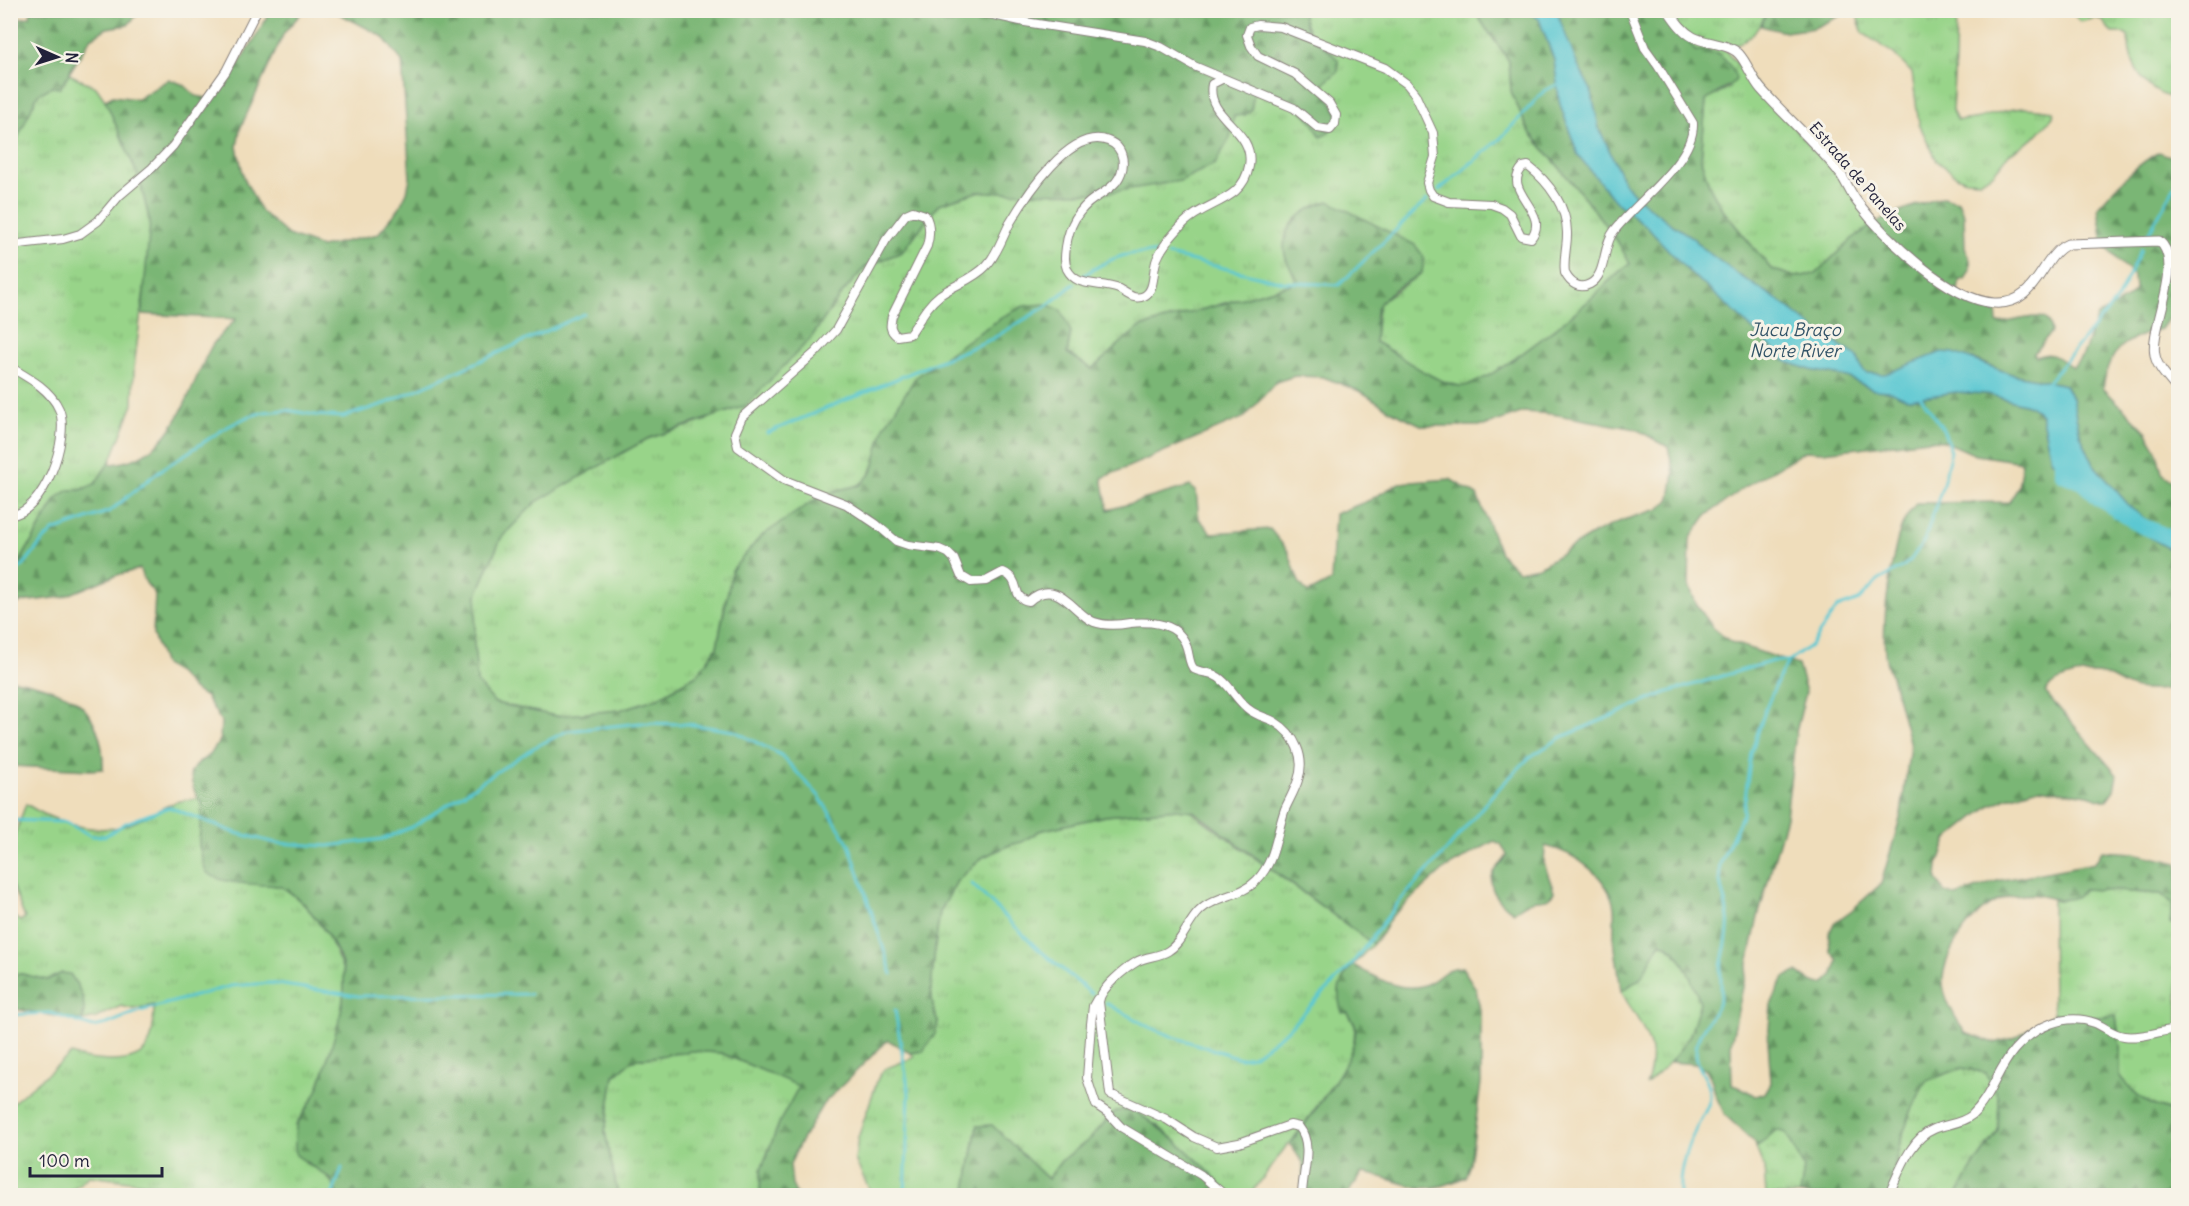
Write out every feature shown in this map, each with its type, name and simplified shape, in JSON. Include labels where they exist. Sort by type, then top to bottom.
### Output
[{"type":"street","points":[[10,245],[63,239],[80,234],[98,220],[123,191],[139,180],[173,146],[226,71],[257,10]]},
{"type":"street","points":[[971,10],[1025,22],[1145,41],[1222,79],[1294,108],[1318,128],[1330,130],[1335,124],[1336,115],[1329,103],[1295,74],[1258,56],[1247,35],[1250,27],[1268,25],[1281,27],[1385,68],[1407,84],[1415,94],[1433,133],[1435,158],[1427,183],[1433,196],[1449,202],[1491,204],[1502,208],[1509,214],[1521,236],[1531,238],[1535,233],[1535,218],[1517,187],[1518,174],[1523,166],[1528,166],[1544,181],[1561,205],[1567,220],[1564,273],[1574,284],[1582,286],[1588,285],[1599,276],[1607,242],[1685,152],[1694,134],[1693,123],[1645,48],[1630,10]]},
{"type":"street","name":"Estrada de Panelas","points":[[1668,10],[1690,36],[1739,54],[1761,89],[1838,170],[1856,201],[1866,212],[1915,261],[1953,289],[1988,302],[2004,303],[2021,297],[2029,290],[2059,249],[2068,244],[2159,241],[2166,248],[2168,268],[2166,293],[2154,350],[2157,363],[2178,390]]},
{"type":"street","points":[[1222,79],[1212,84],[1210,94],[1214,106],[1232,125],[1248,152],[1250,164],[1246,179],[1226,200],[1199,212],[1185,222],[1157,258],[1152,284],[1149,292],[1144,296],[1137,298],[1099,283],[1083,282],[1072,277],[1064,261],[1067,238],[1075,217],[1094,199],[1109,189],[1118,180],[1122,170],[1122,153],[1118,146],[1103,139],[1088,139],[1069,149],[1038,181],[1011,222],[986,267],[940,295],[930,304],[910,334],[897,336],[890,327],[892,316],[927,246],[929,236],[929,222],[925,215],[913,211],[906,214],[886,240],[836,330],[816,352],[742,417],[735,433],[738,447],[784,480],[846,504],[896,541],[939,549],[948,553],[954,559],[961,576],[971,582],[986,581],[1003,572],[1015,581],[1018,596],[1022,600],[1029,601],[1034,596],[1054,594],[1072,603],[1093,622],[1107,624],[1144,622],[1161,623],[1168,626],[1186,645],[1195,670],[1219,677],[1246,708],[1274,721],[1286,729],[1293,738],[1300,757],[1299,779],[1282,818],[1270,862],[1262,875],[1248,887],[1202,908],[1171,950],[1137,962],[1105,988],[1093,1006],[1087,1078],[1096,1105],[1121,1127],[1201,1175],[1226,1196]]},
{"type":"street","points":[[10,367],[40,385],[53,399],[60,411],[62,424],[57,460],[45,486],[21,513],[10,515]]},
{"type":"street","points":[[1100,995],[1100,1020],[1110,1094],[1166,1119],[1194,1137],[1217,1147],[1239,1143],[1290,1125],[1299,1127],[1307,1142],[1302,1196]]},
{"type":"street","points":[[1888,1196],[1907,1156],[1922,1136],[1930,1130],[1967,1119],[1989,1092],[2008,1057],[2027,1036],[2043,1026],[2061,1020],[2086,1020],[2097,1023],[2116,1035],[2126,1037],[2178,1029]]},
{"type":"green space","points":[[1302,10],[1304,21],[1311,35],[1338,60],[1338,71],[1322,85],[1336,110],[1338,120],[1327,134],[1321,137],[1311,120],[1300,110],[1287,100],[1260,90],[1254,93],[1251,110],[1245,115],[1234,116],[1230,138],[1215,164],[1180,181],[1105,193],[977,192],[939,204],[902,252],[865,267],[840,296],[811,338],[745,406],[647,439],[536,502],[501,538],[477,594],[474,642],[477,682],[495,703],[556,716],[620,710],[658,698],[698,674],[717,647],[732,570],[760,537],[816,499],[838,490],[860,485],[872,472],[884,427],[915,378],[972,337],[1024,306],[1045,304],[1061,310],[1071,332],[1067,353],[1092,369],[1141,327],[1295,282],[1285,255],[1286,235],[1295,220],[1311,208],[1329,201],[1415,245],[1424,257],[1422,273],[1394,290],[1378,306],[1375,342],[1439,380],[1460,386],[1487,377],[1505,366],[1576,312],[1630,264],[1618,242],[1589,203],[1528,130],[1511,91],[1509,61],[1474,11],[1528,11],[1539,19],[1554,60],[1560,104],[1578,155],[1615,201],[1647,227],[1689,272],[1787,362],[1811,370],[1847,377],[1874,390],[1889,391],[1908,399],[1956,392],[1987,394],[2028,405],[2041,414],[2051,459],[2060,468],[2144,534],[2178,554],[2178,686],[2158,690],[2136,689],[2110,677],[2084,674],[2066,677],[2045,692],[2117,775],[2114,790],[2106,801],[2088,795],[2039,788],[1989,806],[1947,840],[1938,865],[1937,879],[1944,892],[1956,896],[1997,881],[2095,863],[2102,851],[2134,853],[2178,863],[2178,927],[2170,923],[2172,904],[2161,894],[2085,889],[2074,897],[2063,900],[2035,895],[2002,899],[1978,915],[1958,939],[1946,965],[1943,985],[1947,999],[1965,1033],[1995,1043],[2016,1037],[2053,1014],[2089,1018],[2116,1015],[2120,1047],[2120,1077],[2146,1101],[2178,1113],[2178,1195],[1957,1195],[1998,1131],[1999,1098],[1986,1073],[1962,1068],[1926,1081],[1902,1136],[1890,1195],[1800,1195],[1804,1168],[1786,1133],[1776,1130],[1756,1148],[1752,1140],[1725,1115],[1706,1070],[1696,1064],[1671,1062],[1690,1035],[1700,1002],[1686,968],[1675,952],[1661,942],[1640,979],[1621,991],[1614,940],[1614,908],[1611,897],[1598,876],[1579,860],[1545,846],[1544,863],[1554,892],[1547,899],[1530,902],[1514,912],[1499,900],[1493,889],[1492,877],[1507,855],[1501,844],[1494,841],[1446,868],[1391,917],[1373,944],[1193,811],[1177,809],[1105,816],[1039,831],[1022,842],[983,857],[957,881],[940,912],[936,938],[931,989],[934,1013],[938,1022],[936,1032],[923,1051],[910,1053],[888,1040],[823,1104],[790,1164],[792,1185],[797,1195],[760,1195],[761,1170],[780,1121],[799,1086],[721,1053],[691,1051],[633,1060],[614,1076],[605,1132],[618,1195],[338,1195],[331,1179],[296,1155],[295,1134],[299,1121],[320,1084],[338,1026],[343,998],[342,967],[338,954],[323,928],[304,905],[285,889],[274,885],[226,881],[206,872],[199,846],[202,805],[194,790],[190,773],[199,762],[210,755],[220,740],[221,721],[206,697],[193,689],[178,673],[164,665],[153,635],[155,594],[146,583],[140,569],[114,576],[63,597],[21,602],[11,607],[11,566],[21,560],[57,498],[69,490],[81,490],[95,484],[110,461],[111,464],[133,459],[151,450],[165,436],[186,403],[211,347],[236,319],[142,314],[150,222],[139,178],[105,100],[113,96],[138,99],[169,79],[184,85],[196,96],[212,99],[244,57],[270,11],[303,11],[284,33],[240,129],[237,147],[244,178],[261,211],[288,235],[321,247],[378,234],[398,210],[407,192],[410,178],[402,61],[382,36],[336,12],[318,11]],"holes":[[[1295,376],[1323,377],[1362,392],[1390,410],[1423,426],[1484,426],[1524,412],[1552,414],[1636,429],[1668,447],[1674,473],[1670,499],[1659,509],[1623,520],[1595,533],[1539,567],[1518,571],[1500,553],[1477,495],[1450,479],[1399,483],[1370,500],[1335,514],[1331,581],[1308,593],[1299,582],[1288,551],[1270,529],[1212,533],[1199,519],[1196,491],[1190,486],[1108,510],[1102,478],[1245,417],[1276,382]],[[1929,440],[1944,441],[1976,455],[2022,462],[2018,488],[2009,502],[1916,503],[1902,526],[1893,557],[1885,626],[1887,664],[1910,745],[1901,815],[1881,884],[1834,923],[1829,934],[1830,951],[1838,960],[1832,976],[1824,984],[1813,983],[1797,972],[1784,977],[1771,1005],[1768,1040],[1771,1083],[1765,1093],[1755,1096],[1732,1085],[1731,1043],[1758,917],[1786,817],[1796,732],[1806,692],[1798,665],[1731,642],[1714,629],[1696,604],[1689,585],[1690,539],[1706,516],[1745,487],[1805,451],[1823,452]]]},
{"type":"green space","points":[[1767,10],[1850,11],[1814,28],[1785,32],[1761,26]]},
{"type":"green space","points":[[31,11],[140,11],[128,25],[107,28],[91,38],[60,88],[52,87],[38,94],[11,153],[11,19],[30,17]]},
{"type":"green space","points":[[1302,11],[1474,11],[1509,61],[1511,91],[1528,130],[1589,203],[1618,242],[1630,264],[1576,312],[1524,352],[1486,377],[1460,386],[1449,384],[1428,374],[1375,342],[1378,306],[1384,299],[1422,273],[1415,245],[1398,237],[1290,267],[1296,282],[1292,284],[1141,327],[1092,369],[1067,353],[1071,332],[989,327],[972,337],[876,456],[868,477],[854,487],[838,490],[726,598],[717,647],[698,674],[658,698],[620,710],[556,716],[495,703],[477,682],[474,642],[477,594],[501,538],[536,501],[647,439],[707,420],[840,296],[865,267],[902,252],[939,204],[977,192],[1016,192],[1233,120],[1234,115],[1251,110],[1254,93],[1260,89],[1269,91],[1300,110],[1325,95],[1322,84],[1334,75],[1332,53],[1320,45],[1312,35]]},
{"type":"green space","points":[[1555,11],[1660,11],[1685,36],[1695,51],[1709,51],[1725,60],[1736,78],[1706,101],[1701,160],[1709,185],[1722,209],[1771,269],[1795,277],[1815,274],[1852,239],[1879,221],[1943,197],[1958,201],[1964,215],[1965,247],[1970,260],[1970,269],[1965,279],[1960,279],[1957,295],[1996,309],[1997,323],[2041,317],[2045,319],[2049,323],[2051,332],[2034,353],[2036,357],[2047,354],[2056,356],[2073,367],[2083,355],[2097,316],[2128,298],[2135,290],[2134,276],[2103,245],[2098,207],[2126,177],[2159,152],[2173,157],[2178,165],[2175,186],[2178,210],[2178,315],[2168,319],[2161,329],[2137,337],[2120,348],[2109,364],[2103,388],[2147,432],[2157,453],[2162,473],[2178,485],[2178,544],[2132,509],[2094,465],[2080,434],[2072,398],[2065,385],[2011,374],[1973,359],[1895,370],[1885,374],[1866,373],[1857,356],[1820,333],[1778,300],[1740,276],[1638,198],[1625,184],[1599,128],[1591,90],[1578,66]]},
{"type":"green space","points":[[1660,11],[1767,11],[1751,36],[1723,48],[1817,154],[1840,176],[1874,225],[1852,239],[1815,274],[1795,277],[1771,269],[1722,209],[1709,185],[1701,160],[1706,100],[1730,87]]},
{"type":"green space","points":[[1857,11],[1956,11],[1952,111],[1957,120],[1974,119],[2024,108],[2054,111],[2053,117],[2033,139],[2009,154],[1993,174],[1980,181],[1966,180],[1957,176],[1937,161],[1919,124],[1912,73],[1894,54],[1863,33]]},
{"type":"green space","points":[[2071,11],[2178,11],[2178,99],[2156,91],[2141,77],[2132,58],[2128,35],[2112,33],[2103,21],[2096,18],[2080,22]]},
{"type":"green space","points":[[69,74],[96,87],[107,103],[139,178],[150,222],[148,258],[134,367],[133,404],[111,460],[95,484],[81,490],[69,490],[57,498],[21,560],[11,566],[10,153],[38,94],[52,87],[60,88]]},
{"type":"green space","points":[[10,680],[29,682],[57,691],[81,705],[97,730],[102,749],[103,769],[11,766]]},
{"type":"green space","points":[[199,798],[202,805],[199,846],[272,885],[284,887],[309,909],[329,937],[345,975],[339,1026],[317,1092],[296,1125],[305,1163],[326,1175],[338,1195],[159,1195],[160,1185],[89,1176],[65,1195],[11,1195],[10,1105],[71,1054],[85,1059],[109,1061],[134,1058],[142,1053],[151,1039],[154,1018],[154,1005],[133,1009],[121,1006],[96,1018],[82,1021],[85,1014],[62,973],[47,980],[22,974],[11,975],[11,915],[20,921],[25,918],[11,883],[15,834],[26,804],[60,821],[99,829],[124,826],[174,803]]},
{"type":"green space","points":[[1177,809],[1194,811],[1193,813],[1373,944],[1348,970],[1348,1013],[1355,1026],[1354,1042],[1346,1065],[1254,1190],[1254,1195],[1229,1195],[1157,1125],[1115,1111],[1090,1139],[1061,1161],[1048,1179],[992,1126],[977,1126],[965,1195],[872,1195],[855,1160],[858,1138],[878,1078],[884,1069],[915,1057],[910,1053],[923,1051],[938,1022],[934,1013],[931,989],[936,938],[940,912],[957,881],[983,857],[1022,842],[1039,831],[1105,816]]},
{"type":"green space","points":[[2085,889],[2161,894],[2172,904],[2170,923],[2178,927],[2178,1113],[2146,1101],[2120,1077],[2120,1047],[2116,1016],[2089,1018],[2053,1014],[2052,900],[2070,898]]},
{"type":"green space","points":[[1661,942],[1681,960],[1700,1002],[1694,1027],[1688,1038],[1665,1067],[1646,1085],[1652,1058],[1650,1046],[1647,1036],[1621,991],[1640,979]]},
{"type":"green space","points":[[1353,965],[1390,983],[1409,987],[1429,983],[1448,970],[1462,967],[1476,989],[1481,1015],[1481,1083],[1470,1164],[1465,1177],[1449,1184],[1424,1188],[1363,1173],[1348,1195],[1302,1195],[1303,1163],[1290,1144],[1332,1086],[1350,1052],[1355,1037],[1355,1025],[1348,1013],[1342,1012],[1339,993],[1344,976]]},
{"type":"green space","points":[[62,973],[70,974],[80,990],[84,1008],[82,1021],[11,1008],[11,975],[22,974],[47,980]]},
{"type":"green space","points":[[691,1051],[721,1053],[800,1086],[780,1121],[761,1170],[760,1195],[618,1195],[605,1132],[614,1076],[633,1060]]},
{"type":"green space","points":[[1962,1068],[1986,1073],[1999,1098],[1998,1131],[1957,1195],[1890,1196],[1902,1137],[1926,1081]]},
{"type":"green space","points":[[1132,1109],[1184,1148],[1208,1170],[1229,1195],[965,1196],[977,1126],[992,1125],[1048,1179],[1061,1161],[1090,1139],[1115,1111]]},
{"type":"green space","points":[[1776,1129],[1786,1133],[1804,1168],[1800,1195],[1766,1195],[1764,1168],[1756,1148]]},
{"type":"water","name":"Jucu Braço Norte River","points":[[1528,11],[1555,11],[1558,15],[1578,66],[1591,90],[1599,128],[1625,184],[1638,198],[1740,276],[1778,300],[1820,333],[1857,356],[1866,373],[1885,374],[1942,352],[1954,353],[2011,374],[2065,385],[2072,398],[2080,434],[2094,465],[2132,509],[2178,544],[2178,554],[2144,534],[2060,468],[2051,459],[2041,414],[2028,405],[1987,394],[1956,392],[1908,399],[1889,391],[1874,390],[1847,377],[1811,370],[1787,362],[1689,272],[1647,227],[1615,201],[1578,155],[1560,104],[1554,60],[1539,19]]},
{"type":"waterway","points":[[1439,190],[1501,138],[1545,90],[1561,83]]},
{"type":"waterway","points":[[2147,236],[2178,181]]},
{"type":"waterway","points":[[1168,255],[1283,282],[1339,285],[1427,200]]},
{"type":"waterway","points":[[2047,383],[2118,298],[2141,249]]},
{"type":"waterway","points":[[1084,275],[1118,257],[1135,253],[1156,253]]},
{"type":"waterway","points":[[767,433],[992,339],[1045,307],[1074,284]]},
{"type":"waterway","points":[[10,573],[22,567],[53,531],[110,511],[158,472],[227,427],[247,417],[264,412],[287,410],[343,417],[387,403],[584,314]]},
{"type":"waterway","points":[[1680,1196],[1685,1157],[1710,1099],[1710,1090],[1698,1065],[1697,1044],[1721,995],[1721,968],[1728,924],[1720,878],[1720,864],[1743,814],[1751,753],[1766,708],[1781,673],[1789,661],[1810,646],[1837,608],[1859,600],[1878,581],[1910,561],[1924,541],[1942,488],[1951,451],[1943,429],[1919,394]]},
{"type":"waterway","points":[[2061,449],[2063,474],[2084,483],[2100,499],[2142,526],[2178,541]]},
{"type":"waterway","points":[[1106,1003],[1149,1027],[1174,1037],[1240,1058],[1253,1056],[1286,1031],[1352,964],[1398,903],[1494,793],[1530,757],[1560,738],[1665,693],[1773,661],[1789,661]]},
{"type":"waterway","points":[[10,820],[65,822],[92,836],[105,836],[126,823],[169,807],[236,833],[276,843],[328,846],[383,839],[414,826],[533,748],[567,731],[640,723],[688,724],[734,731],[781,755],[819,796],[849,844],[892,974]]},
{"type":"waterway","points":[[972,884],[1037,948],[1092,994]]},
{"type":"waterway","points":[[10,1015],[50,1013],[93,1027],[140,1011],[231,986],[270,983],[358,996],[530,994]]},
{"type":"waterway","points":[[895,1010],[909,1093],[905,1196]]},
{"type":"waterway","points":[[332,1196],[342,1168]]}]
